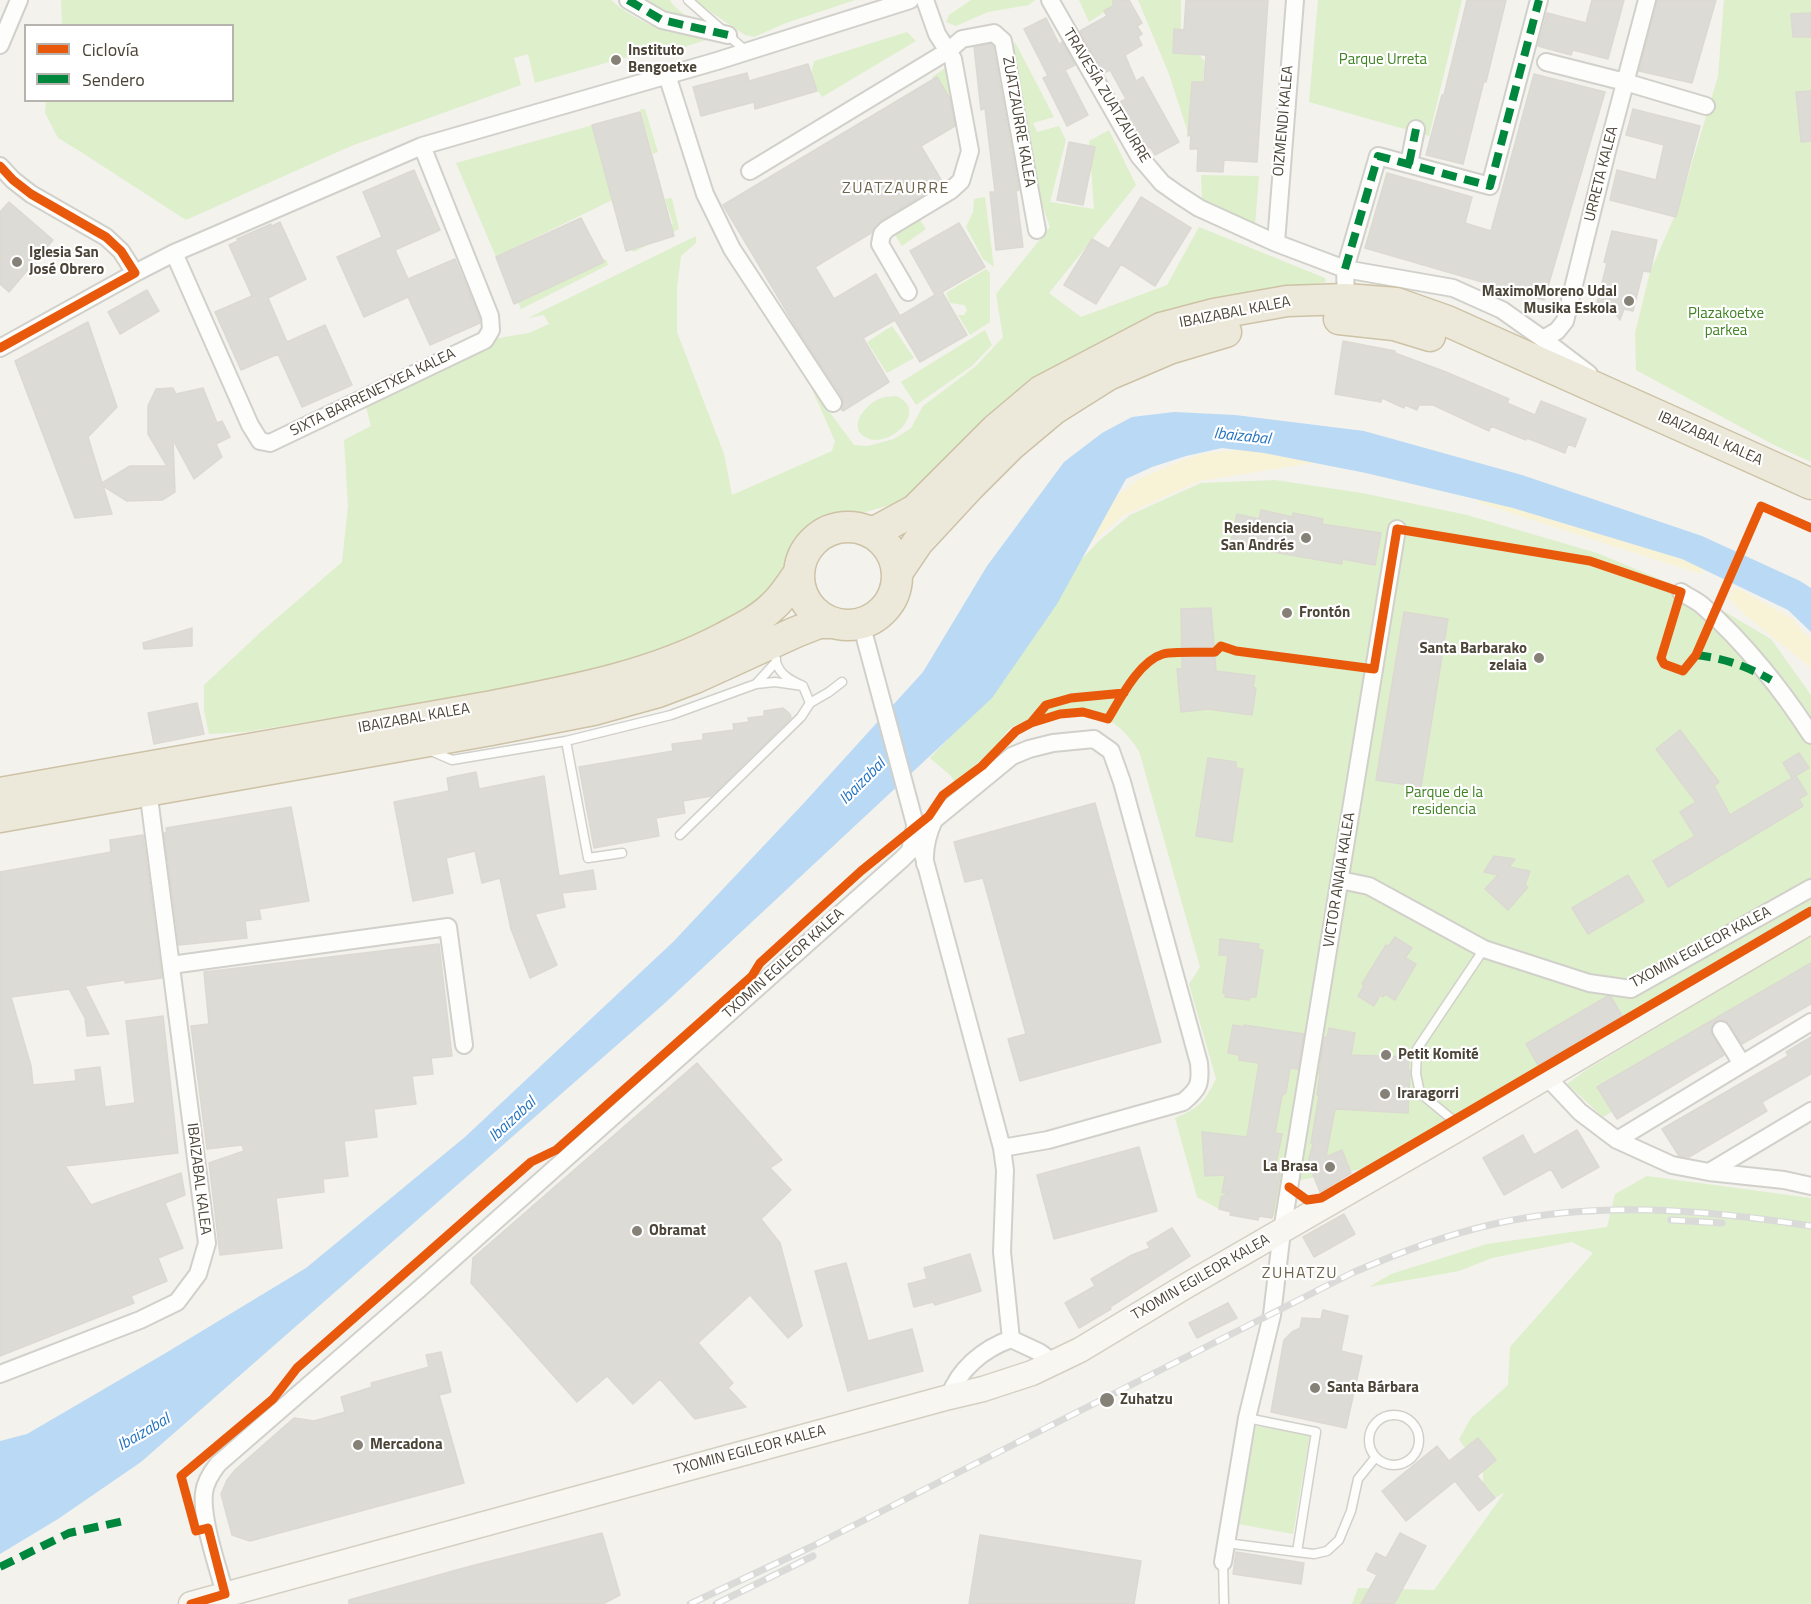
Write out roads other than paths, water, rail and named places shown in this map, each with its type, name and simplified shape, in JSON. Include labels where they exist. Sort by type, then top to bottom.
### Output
[{"type":"highway","name":"IBAIZABAL KALEA","points":[[870,532],[880,530],[915,510],[996,429],[1041,391],[1161,328],[1214,314],[1287,301],[1346,299],[1395,303],[1447,321],[1811,484]]},
{"type":"highway","name":"IBAIZABAL KALEA","points":[[897,573],[918,542],[969,487],[1011,446],[1054,409],[1108,375],[1169,349],[1220,333],[1290,321],[1342,319],[1394,325],[1436,338],[1811,502]]},
{"type":"highway","points":[[854,527],[870,532],[884,542],[893,556],[897,573],[896,590],[888,605],[876,617],[846,626],[815,626],[817,615],[806,603],[800,589],[798,574],[801,558],[809,545],[821,534],[837,528],[854,527]]},
{"type":"highway","name":"IBAIZABAL KALEA","points":[[0,793],[476,709],[619,679],[705,647],[746,626],[772,608],[798,574]]},
{"type":"highway","name":"IBAIZABAL KALEA","points":[[0,817],[415,744],[625,702],[696,678],[815,626]]},
{"type":"street","points":[[0,45],[19,0]]},
{"type":"street","points":[[628,0],[662,20],[728,35]]},
{"type":"street","points":[[0,348],[174,253],[422,146],[667,75],[910,0]]},
{"type":"street","name":"TRAVESÍA ZUATZAURRE","points":[[1050,0],[1139,156],[1161,181],[1199,208],[1276,243],[1346,269],[1453,288],[1502,310],[1619,398]]},
{"type":"street","name":"OIZMENDI KALEA","points":[[1276,243],[1295,0]]},
{"type":"street","points":[[1346,299],[1346,269],[1378,156],[1490,186],[1539,0]]},
{"type":"street","name":"URRETA KALEA","points":[[1543,339],[1557,331],[1565,321],[1647,0]]},
{"type":"street","points":[[844,21],[855,22],[914,3],[928,2],[937,34],[953,59],[970,151],[961,181],[950,191],[887,229],[882,234],[880,243],[908,292]]},
{"type":"street","name":"ZUATZAURRE KALEA","points":[[750,171],[948,51],[962,39],[994,33],[1003,41],[1037,230]]},
{"type":"street","points":[[1546,62],[1626,82],[1706,106]]},
{"type":"street","points":[[667,75],[705,194],[732,249],[833,403]]},
{"type":"street","points":[[1409,164],[1416,129]]},
{"type":"street","name":"SIXTA BARRENETXEA KALEA","points":[[174,253],[249,425],[260,441],[270,443],[485,340],[491,330],[490,316],[422,146]]},
{"type":"street","points":[[0,166],[30,194],[106,237],[121,251],[135,273]]},
{"type":"street","name":"VICTOR ANAIA KALEA","points":[[1282,1231],[1397,529]]},
{"type":"street","points":[[1681,592],[1703,605],[1744,649],[1793,707],[1811,735]]},
{"type":"street","points":[[861,623],[1002,1148],[1005,1170],[1002,1252],[1011,1340]]},
{"type":"street","points":[[915,827],[921,829],[927,827],[1012,756],[1053,743],[1094,739],[1111,751],[1122,782],[1201,1081],[1194,1093],[1183,1102],[1048,1140],[1002,1148]]},
{"type":"street","name":"IBAIZABAL KALEA","points":[[0,1374],[141,1320],[177,1302],[198,1274],[207,1243],[148,790]]},
{"type":"street","points":[[925,858],[928,833],[934,820]]},
{"type":"street","name":"TXOMIN EGILEOR KALEA","points":[[225,1594],[203,1509],[204,1491],[209,1476],[218,1464],[417,1291],[910,851],[915,827]]},
{"type":"street","points":[[888,871],[907,862],[925,858]]},
{"type":"street","name":"TXOMIN EGILEOR KALEA","points":[[1340,880],[1369,886],[1484,949],[1589,983],[1631,989],[1811,888]]},
{"type":"street","name":"TXOMIN EGILEOR KALEA","points":[[190,1604],[983,1389],[1032,1372],[1080,1350],[1811,921]]},
{"type":"street","points":[[171,965],[448,927],[464,1045]]},
{"type":"street","points":[[1617,1140],[1811,1022]]},
{"type":"street","points":[[1721,1030],[1742,1064]]},
{"type":"street","points":[[1547,1077],[1580,1112],[1617,1140],[1672,1165],[1709,1172],[1784,1180],[1811,1186]]},
{"type":"street","points":[[1709,1172],[1811,1111]]},
{"type":"street","name":"TXOMIN EGILEOR KALEA","points":[[1223,1562],[1246,1418],[1272,1315],[1282,1231]]},
{"type":"street","points":[[949,1397],[954,1384],[982,1353],[1011,1340],[1039,1352],[1053,1362]]},
{"type":"lane","points":[[688,0],[746,51]]},
{"type":"lane","points":[[810,703],[803,686],[780,673],[776,657],[815,626]]},
{"type":"lane","points":[[756,684],[776,662]]},
{"type":"lane","points":[[415,744],[452,760],[566,741],[670,715],[756,684],[775,682],[803,686]]},
{"type":"lane","points":[[680,835],[801,717],[810,703],[842,682]]},
{"type":"lane","points":[[566,741],[588,858],[622,854]]},
{"type":"lane","points":[[1461,1127],[1420,1093],[1416,1074],[1417,1049],[1484,949]]},
{"type":"lane","points":[[1396,1414],[1411,1421],[1416,1427],[1419,1443],[1412,1458],[1398,1465],[1382,1463],[1375,1458],[1368,1442],[1372,1425],[1387,1415],[1396,1414]]},
{"type":"lane","points":[[1246,1418],[1316,1432],[1297,1552]]},
{"type":"lane","points":[[1226,1543],[1314,1554],[1327,1551],[1340,1540],[1351,1511],[1358,1479],[1375,1458]]},
{"type":"lane","name":"TXOMIN EGILEOR KALEA","points":[[1223,1562],[1224,1604]]},
{"type":"water","name":"Ibaizabal","points":[[1174,412],[1235,415],[1364,431],[1522,475],[1702,536],[1811,588],[1811,632],[1788,610],[1682,559],[1513,508],[1366,473],[1264,453],[1222,448],[1186,456],[1152,467],[1126,479],[1057,604],[992,698],[665,1003],[141,1462],[58,1519],[0,1554],[0,1441],[27,1434],[306,1268],[465,1137],[673,942],[923,672],[987,566],[1064,462],[1102,433],[1132,417]]},
{"type":"railway","points":[[690,1604],[813,1546],[1352,1273],[1440,1239],[1476,1228],[1533,1217],[1613,1210],[1692,1212],[1811,1226]]},
{"type":"railway","points":[[1671,1220],[1722,1223]]},
{"type":"railway","points":[[716,1604],[813,1556]]},
{"type":"place","name":"Instituto Bengoetxe","points":[[616,60]]},
{"type":"place","name":"Iglesia San José Obrero","points":[[17,262]]},
{"type":"place","name":"MaximoMoreno Udal Musika Eskola","points":[[1629,301]]},
{"type":"place","name":"Residencia San Andrés","points":[[1306,538]]},
{"type":"place","name":"Frontón","points":[[1287,613]]},
{"type":"place","name":"Santa Barbarako zelaia","points":[[1539,658]]},
{"type":"place","name":"Petit Komité","points":[[1386,1055]]},
{"type":"place","name":"Iraragorri","points":[[1385,1094]]},
{"type":"place","name":"La Brasa","points":[[1330,1167]]},
{"type":"place","name":"Obramat","points":[[637,1231]]},
{"type":"place","name":"Santa Bárbara","points":[[1315,1388]]},
{"type":"place","name":"Zuhatzu","points":[[1107,1400]]},
{"type":"place","name":"Mercadona","points":[[358,1445]]},
{"type":"district","name":"ZUATZAURRE","points":[[896,189]]},
{"type":"district","name":"ZUHATZU","points":[[1300,1274]]},
{"type":"park label","name":"Parque Urreta","points":[[1383,60]]},
{"type":"park label","name":"Plazakoetxe parkea","points":[[1726,322]]},
{"type":"park label","name":"Parque de la residencia","points":[[1444,802]]}]
